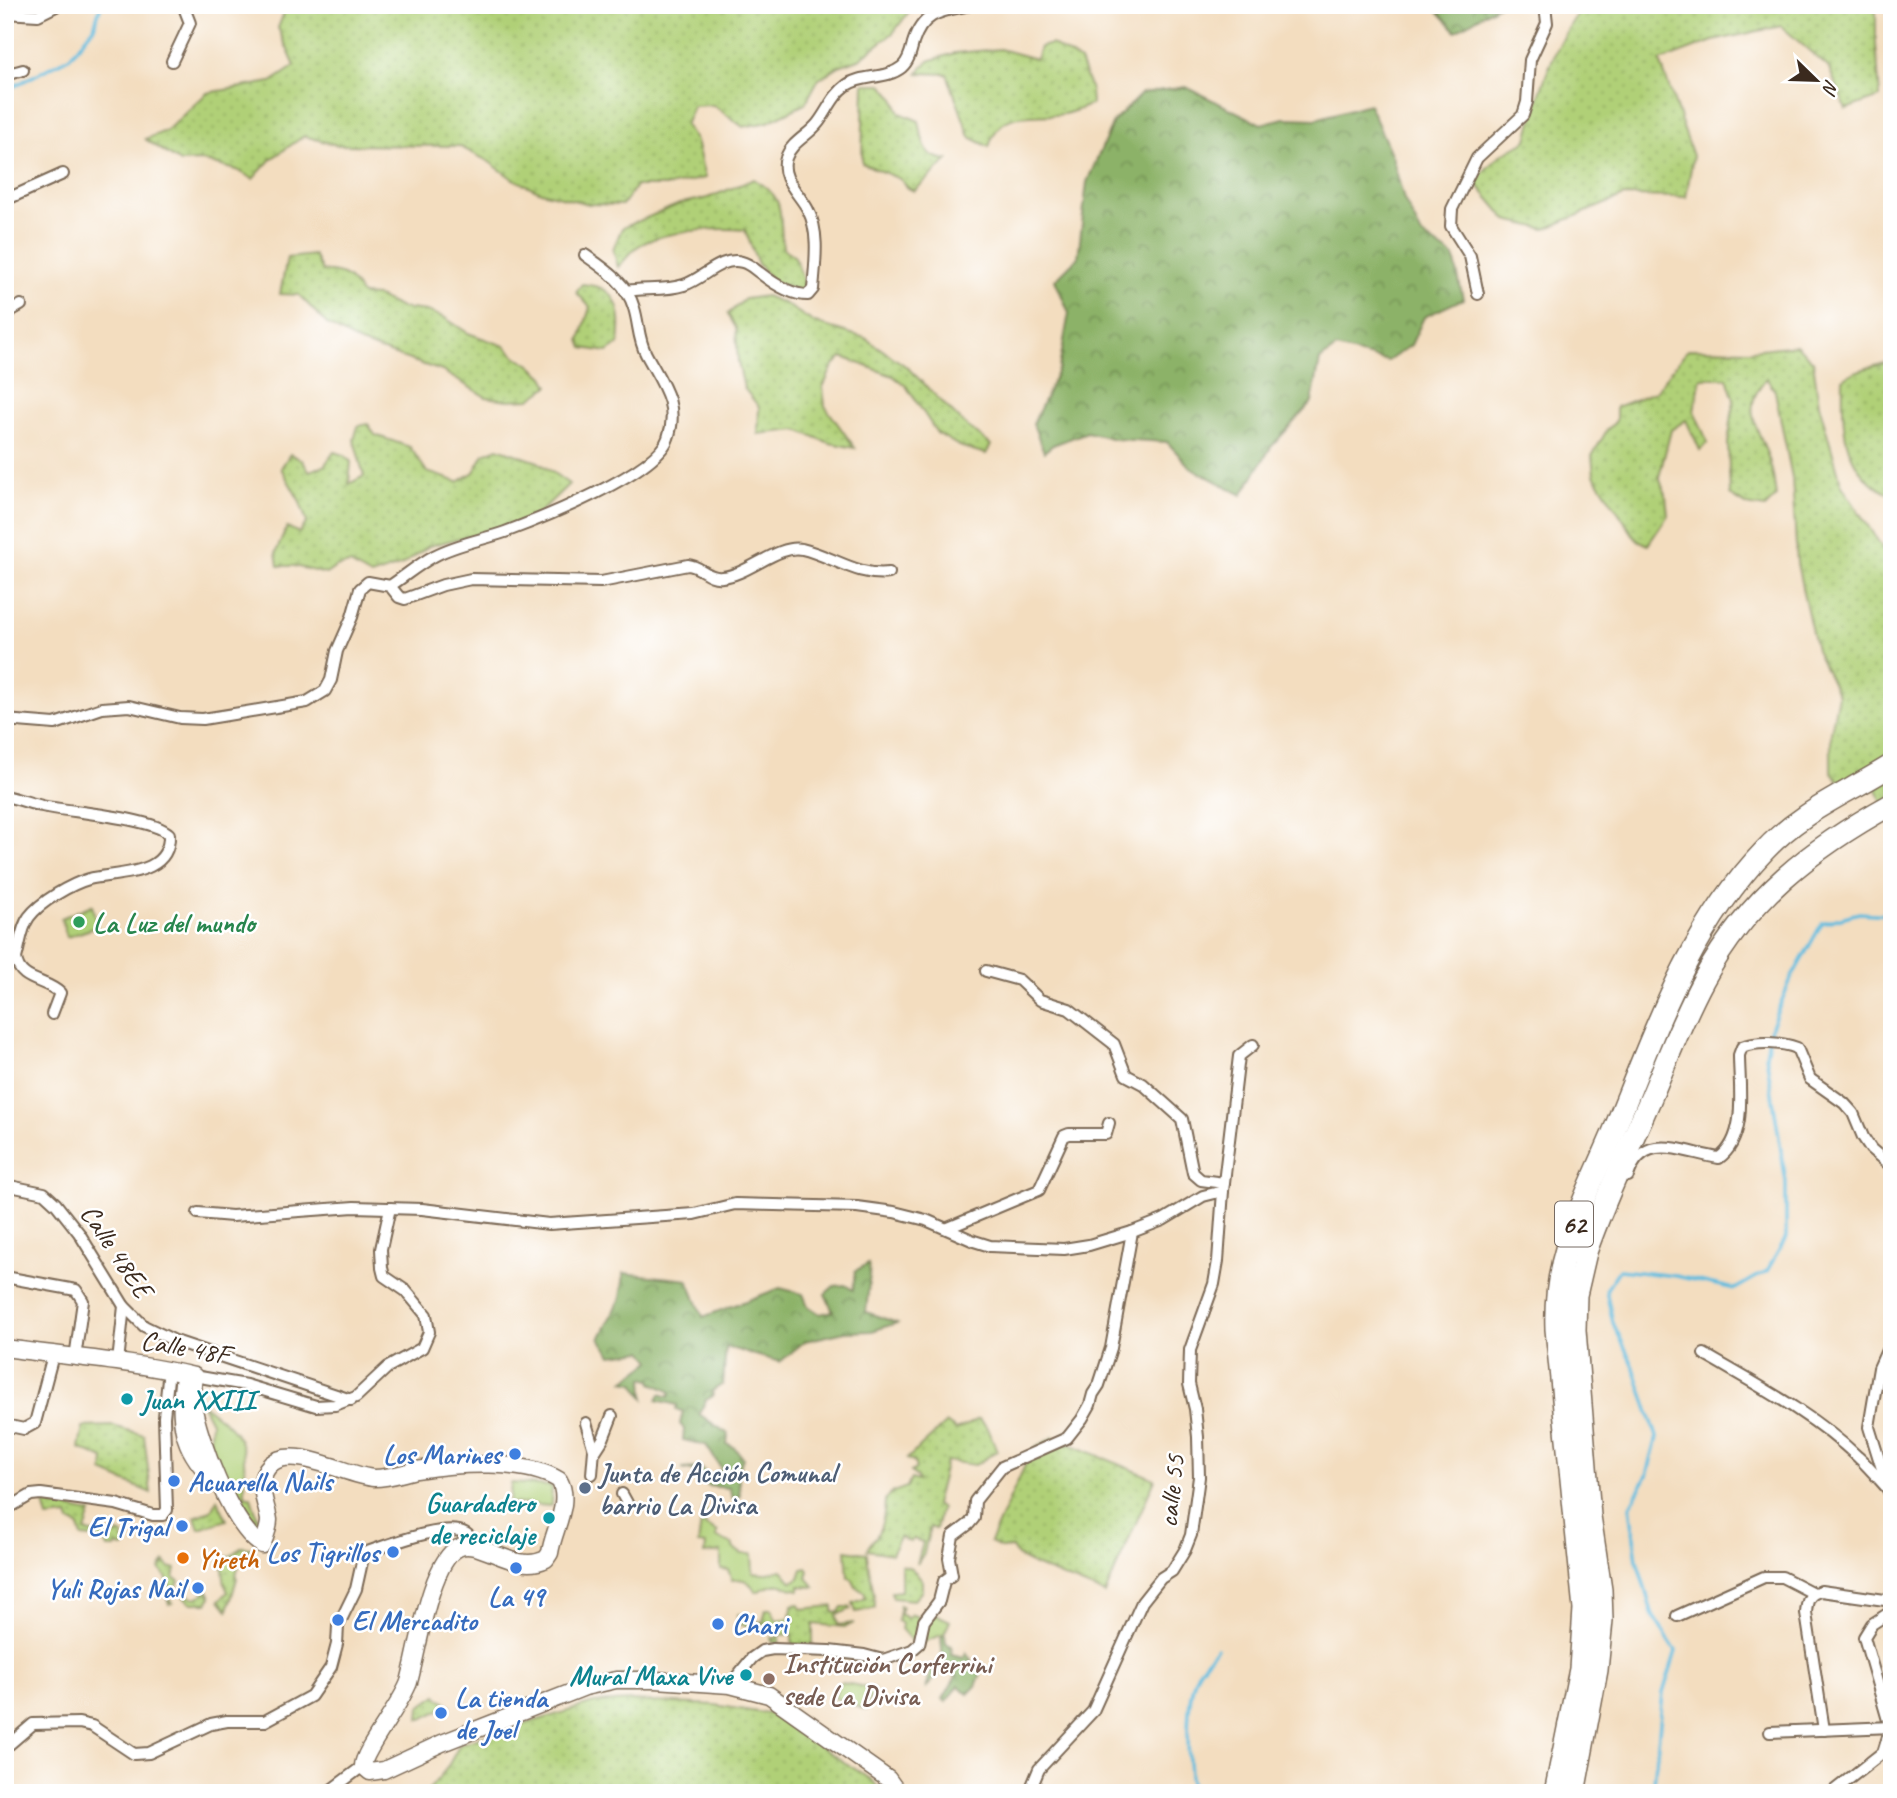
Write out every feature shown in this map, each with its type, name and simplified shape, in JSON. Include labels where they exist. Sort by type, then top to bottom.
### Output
[{"type":"highway","name":"62","points":[[1555,1793],[1580,1670],[1584,1609],[1556,1329],[1556,1293],[1566,1245],[1661,1015],[1684,964],[1710,919],[1741,877],[1789,828],[1841,792],[1892,765]]},
{"type":"highway","name":"62","points":[[1574,1793],[1597,1670],[1602,1620],[1601,1590],[1590,1516],[1575,1330],[1576,1296],[1586,1252],[1693,1000],[1722,949],[1761,900],[1800,863],[1844,831],[1892,804]]},
{"type":"street","points":[[172,61],[190,23],[183,5]]},
{"type":"street","points":[[625,291],[683,286],[705,276],[718,265],[738,261],[751,265],[795,295],[808,295],[813,289],[815,234],[808,211],[787,178],[784,165],[786,156],[793,146],[817,125],[832,100],[848,84],[878,78],[901,68],[907,60],[915,35],[929,17],[936,12],[971,5]]},
{"type":"street","points":[[1478,294],[1470,256],[1451,226],[1452,209],[1476,158],[1522,115],[1527,102],[1530,60],[1547,23],[1545,5]]},
{"type":"street","points":[[5,13],[38,15],[56,6]]},
{"type":"street","points":[[5,75],[23,70]]},
{"type":"street","points":[[5,200],[63,174]]},
{"type":"street","points":[[390,586],[435,556],[505,532],[571,505],[632,473],[657,455],[668,441],[672,424],[670,396],[640,342],[634,307],[610,272],[585,255]]},
{"type":"street","points":[[5,314],[21,305]]},
{"type":"street","points":[[5,720],[55,723],[102,708],[130,706],[180,718],[203,719],[307,702],[325,691],[331,680],[337,651],[352,617],[360,589],[368,582],[390,586],[399,597],[405,599],[443,585],[471,579],[601,582],[688,565],[696,566],[705,574],[719,578],[738,575],[784,551],[800,548],[866,573],[889,573]]},
{"type":"street","points":[[5,796],[44,807],[94,813],[159,827],[169,834],[168,848],[163,858],[153,864],[131,874],[91,878],[75,884],[36,909],[27,919],[16,958],[17,965],[20,971],[30,978],[54,987],[60,993],[52,1014]]},
{"type":"street","points":[[986,971],[1019,980],[1040,1000],[1069,1009],[1114,1044],[1126,1075],[1143,1084],[1182,1119],[1193,1173],[1201,1180],[1223,1187]]},
{"type":"street","points":[[1628,1176],[1636,1158],[1648,1149],[1662,1147],[1719,1158],[1726,1153],[1736,1136],[1739,1055],[1742,1047],[1749,1044],[1788,1044],[1797,1048],[1810,1079],[1844,1103],[1853,1113],[1871,1149],[1892,1167]]},
{"type":"street","name":"calle 55","points":[[1029,1793],[1039,1769],[1093,1711],[1142,1602],[1161,1578],[1172,1571],[1191,1535],[1199,1477],[1198,1437],[1189,1384],[1190,1350],[1213,1284],[1221,1237],[1223,1187],[1239,1056],[1253,1045]]},
{"type":"street","points":[[948,1228],[1039,1190],[1064,1136],[1105,1134],[1109,1123]]},
{"type":"street","name":"Calle 48EE","points":[[5,1185],[44,1194],[57,1204],[79,1233],[124,1306],[145,1326],[175,1341],[351,1400]]},
{"type":"street","points":[[198,1213],[232,1216],[354,1207],[422,1209],[549,1224],[694,1214],[735,1204],[845,1206],[894,1212],[948,1228],[974,1241],[990,1245],[1041,1249],[1089,1245],[1132,1232],[1163,1220],[1223,1187]]},
{"type":"street","points":[[351,1400],[388,1367],[422,1348],[429,1332],[426,1315],[414,1299],[384,1276],[382,1249],[390,1209]]},
{"type":"street","points":[[730,1685],[752,1658],[773,1648],[858,1654],[883,1660],[912,1650],[919,1644],[924,1621],[939,1601],[944,1581],[952,1575],[949,1558],[953,1536],[974,1518],[975,1501],[985,1486],[1002,1467],[1067,1438],[1090,1405],[1111,1348],[1132,1232]]},
{"type":"street","points":[[5,1277],[76,1290],[80,1294],[83,1301],[75,1358]]},
{"type":"street","points":[[118,1362],[124,1306]]},
{"type":"street","points":[[1892,1339],[1879,1368],[1869,1427],[1892,1501]]},
{"type":"street","name":"Calle 48F","points":[[5,1349],[118,1362],[183,1373],[246,1385],[316,1406],[335,1405],[351,1400]]},
{"type":"street","points":[[1704,1354],[1818,1423],[1858,1457],[1888,1489]]},
{"type":"street","points":[[5,1425],[24,1429],[35,1423],[53,1355]]},
{"type":"street","points":[[1879,1368],[1892,1373]]},
{"type":"street","points":[[183,1373],[181,1398],[186,1442],[198,1464],[219,1483],[243,1528],[252,1539],[262,1545],[269,1522],[262,1492],[264,1478],[269,1466],[286,1457],[301,1458],[373,1478],[444,1467],[482,1466],[531,1469],[559,1480],[564,1501],[546,1559],[529,1563],[513,1561],[466,1547]]},
{"type":"street","points":[[5,1510],[31,1495],[41,1494],[116,1504],[153,1515],[163,1515],[167,1510],[164,1417],[183,1373]]},
{"type":"street","points":[[594,1453],[604,1439],[612,1416]]},
{"type":"street","points":[[586,1423],[594,1453],[592,1474]]},
{"type":"street","points":[[5,1748],[33,1724],[79,1723],[92,1726],[134,1754],[149,1753],[211,1724],[227,1721],[265,1721],[311,1696],[331,1667],[338,1626],[356,1589],[365,1553],[443,1530],[466,1533],[471,1538],[466,1547],[447,1556],[440,1568],[407,1686],[391,1718],[365,1756],[363,1766],[327,1793]]},
{"type":"street","points":[[1677,1616],[1764,1577],[1782,1577],[1813,1593]]},
{"type":"street","points":[[1824,1730],[1806,1613],[1807,1600],[1813,1593],[1821,1591],[1892,1601]]},
{"type":"street","points":[[1831,1793],[1882,1753],[1891,1727],[1864,1637],[1872,1624],[1892,1611]]},
{"type":"street","points":[[363,1766],[370,1772],[384,1770],[442,1743],[569,1692],[616,1680],[730,1685],[769,1695],[782,1703],[888,1779],[898,1793]]},
{"type":"street","points":[[1770,1732],[1891,1727]]},
{"type":"green space","points":[[287,5],[914,5],[893,33],[859,59],[839,66],[818,80],[805,104],[768,122],[743,127],[713,105],[693,106],[685,125],[696,141],[705,178],[669,186],[636,186],[622,205],[589,204],[541,192],[513,179],[488,161],[459,146],[337,145],[304,136],[271,159],[253,179],[237,170],[202,161],[180,162],[145,139],[166,131],[207,93],[271,82],[295,66],[278,28]]},
{"type":"green space","points":[[1418,5],[1498,5],[1456,31],[1436,9],[1421,8]]},
{"type":"green space","points":[[1584,5],[1876,5],[1880,97],[1846,109],[1829,68],[1781,26],[1713,41],[1660,61],[1693,156],[1686,197],[1624,196],[1545,229],[1507,220],[1474,181],[1499,156],[1527,140],[1542,86],[1556,52]]},
{"type":"green space","points":[[1051,44],[1080,61],[1091,90],[1092,104],[1064,114],[1009,120],[994,134],[989,147],[970,137],[947,74],[918,73],[928,61],[955,53],[1000,49],[1036,59],[1040,47]]},
{"type":"green space","points":[[864,84],[882,84],[893,96],[900,113],[919,121],[928,152],[948,160],[914,191],[900,179],[862,163]]},
{"type":"green space","points":[[1186,87],[1261,124],[1284,118],[1316,119],[1369,104],[1392,156],[1404,200],[1422,235],[1454,257],[1463,299],[1424,317],[1411,345],[1388,361],[1336,348],[1320,360],[1312,402],[1271,447],[1242,495],[1191,468],[1167,442],[1115,439],[1087,432],[1053,445],[1044,452],[1033,424],[1059,368],[1069,313],[1055,280],[1078,257],[1087,182],[1113,122],[1142,93]]},
{"type":"green space","points":[[754,179],[765,186],[777,200],[783,248],[795,257],[805,286],[802,292],[774,282],[758,264],[745,230],[705,230],[660,237],[637,247],[618,267],[613,249],[622,228],[682,203],[708,198]]},
{"type":"green space","points":[[314,255],[322,271],[346,277],[362,295],[376,296],[401,308],[427,311],[445,318],[468,333],[505,346],[544,377],[549,386],[530,399],[486,397],[442,371],[360,343],[327,324],[299,295],[280,294],[287,258]]},
{"type":"green space","points":[[582,284],[605,290],[618,307],[619,344],[608,352],[583,348],[580,340],[590,307],[576,292]]},
{"type":"green space","points":[[766,296],[785,304],[815,323],[865,338],[907,367],[963,423],[991,445],[986,454],[959,446],[937,433],[906,386],[893,376],[842,357],[833,366],[823,387],[825,406],[855,448],[830,443],[797,430],[758,434],[759,407],[744,388],[738,362],[736,328],[728,314],[745,299]]},
{"type":"green space","points":[[1796,345],[1813,361],[1819,404],[1842,486],[1892,566],[1892,808],[1883,805],[1873,779],[1849,794],[1831,771],[1831,732],[1838,695],[1816,650],[1797,563],[1792,478],[1775,391],[1766,378],[1758,389],[1752,407],[1755,424],[1771,465],[1776,497],[1765,508],[1746,505],[1730,495],[1728,443],[1734,400],[1727,378],[1701,378],[1694,411],[1708,443],[1700,450],[1686,420],[1671,430],[1659,477],[1666,497],[1668,515],[1648,545],[1636,539],[1594,475],[1592,456],[1607,430],[1616,421],[1616,407],[1655,392],[1688,349],[1752,350]]},
{"type":"green space","points":[[1892,360],[1892,494],[1872,483],[1854,461],[1844,422],[1843,379]]},
{"type":"green space","points":[[368,424],[375,435],[410,447],[427,472],[458,482],[474,472],[484,454],[498,448],[538,462],[569,484],[537,515],[517,524],[429,546],[402,565],[371,576],[350,564],[336,567],[326,574],[294,566],[278,566],[276,552],[287,527],[299,533],[307,522],[299,500],[281,468],[290,454],[302,460],[309,471],[324,466],[334,452],[344,455],[351,462],[349,484],[364,476],[354,440],[358,426]]},
{"type":"green space","name":"La Luz del mundo","points":[[92,905],[97,927],[67,937],[61,918]]},
{"type":"green space","points":[[868,1264],[870,1273],[866,1312],[897,1323],[872,1331],[845,1332],[805,1341],[780,1362],[726,1347],[723,1384],[712,1391],[713,1396],[706,1400],[699,1414],[728,1434],[727,1444],[735,1448],[743,1458],[738,1472],[740,1496],[732,1498],[729,1488],[708,1486],[697,1472],[682,1469],[701,1468],[708,1477],[722,1470],[706,1445],[683,1440],[684,1429],[680,1424],[683,1411],[676,1410],[677,1405],[657,1400],[660,1394],[669,1397],[671,1392],[643,1378],[644,1398],[634,1383],[624,1381],[651,1361],[643,1351],[612,1355],[600,1339],[621,1298],[624,1273],[688,1280],[703,1317],[780,1288],[803,1294],[808,1306],[820,1314],[833,1311],[825,1294],[834,1286],[845,1285],[853,1290],[855,1271]]},
{"type":"green space","points":[[201,1403],[227,1424],[240,1441],[243,1450],[245,1495],[251,1497],[259,1522],[258,1527],[251,1528],[245,1523],[209,1450],[211,1422]]},
{"type":"green space","points":[[979,1419],[988,1428],[997,1451],[975,1465],[946,1461],[935,1505],[941,1508],[936,1529],[930,1527],[924,1553],[917,1564],[923,1542],[913,1539],[910,1542],[900,1537],[891,1554],[867,1550],[881,1527],[885,1500],[893,1492],[907,1487],[911,1479],[918,1481],[910,1472],[916,1469],[914,1461],[907,1459],[946,1423],[956,1430]]},
{"type":"green space","points":[[113,1426],[144,1435],[151,1493],[103,1472],[104,1459],[79,1448],[83,1427]]},
{"type":"green space","points":[[1053,1437],[1155,1479],[1105,1594],[1034,1565],[1017,1556],[1012,1548],[1000,1548],[990,1542],[1032,1450]]},
{"type":"green space","points":[[511,1483],[552,1486],[551,1506],[509,1503]]},
{"type":"green space","points":[[217,1499],[227,1520],[199,1529],[195,1517],[211,1510]]},
{"type":"green space","points":[[44,1503],[91,1513],[85,1531],[98,1535],[103,1527],[106,1533],[116,1536],[119,1533],[123,1535],[122,1540],[126,1543],[124,1548],[117,1545],[115,1548],[108,1548],[103,1539],[82,1537],[78,1527],[70,1522],[68,1516],[48,1518]]},
{"type":"green space","points":[[703,1509],[708,1512],[704,1525],[718,1532],[716,1537],[733,1545],[733,1548],[742,1554],[752,1554],[753,1573],[782,1570],[792,1582],[799,1578],[802,1569],[807,1568],[807,1578],[815,1587],[800,1586],[800,1590],[797,1590],[774,1585],[756,1592],[746,1581],[732,1580],[728,1570],[721,1569],[721,1552],[705,1554],[706,1545],[698,1544]]},
{"type":"green space","points":[[242,1547],[251,1548],[250,1551],[245,1551],[235,1576],[237,1578],[228,1610],[220,1600],[228,1592],[221,1559],[231,1556]]},
{"type":"green space","points":[[846,1550],[867,1553],[875,1608],[856,1612],[853,1603],[866,1598],[864,1592],[848,1577]]},
{"type":"green space","points":[[165,1562],[176,1569],[174,1578],[179,1581],[176,1588],[184,1595],[196,1598],[205,1593],[203,1590],[206,1587],[211,1597],[207,1603],[191,1603],[175,1589],[168,1597],[172,1603],[169,1604],[166,1595],[171,1591],[160,1569]]},
{"type":"green space","points":[[901,1565],[911,1568],[922,1579],[922,1591],[914,1600],[893,1598],[891,1592],[901,1591]]},
{"type":"green space","points":[[799,1604],[801,1609],[833,1606],[833,1611],[838,1613],[842,1607],[850,1607],[851,1609],[836,1615],[838,1625],[854,1623],[845,1627],[813,1624],[813,1644],[792,1645],[792,1634],[780,1635],[779,1644],[772,1642],[771,1637],[776,1639],[778,1633],[764,1624],[759,1628],[739,1624],[739,1614],[746,1621],[763,1622],[766,1609],[772,1609],[776,1620],[791,1618],[792,1605]]},
{"type":"green space","points":[[900,1605],[902,1607],[899,1614],[908,1618],[911,1614],[920,1618],[915,1645],[901,1629],[902,1624],[897,1621]]},
{"type":"green space","points":[[931,1612],[950,1621],[944,1634],[923,1642]]},
{"type":"green space","points":[[945,1635],[946,1644],[952,1646],[951,1655],[964,1658],[966,1652],[981,1674],[976,1686],[968,1694],[958,1685],[946,1702],[943,1699],[957,1675],[948,1670],[937,1675],[926,1689],[931,1667],[943,1662],[941,1636]]},
{"type":"green space","points":[[841,1682],[874,1689],[866,1710],[835,1698],[837,1685]]},
{"type":"green space","points":[[437,1695],[450,1705],[419,1719],[420,1707]]},
{"type":"green space","points":[[633,1701],[715,1705],[769,1714],[872,1780],[882,1793],[418,1793],[427,1792],[447,1768],[460,1744],[594,1703]]},
{"type":"waterway","points":[[5,91],[70,57],[94,27],[101,5]]},
{"type":"waterway","points":[[1653,1793],[1663,1693],[1676,1651],[1653,1616],[1637,1561],[1630,1506],[1647,1476],[1657,1437],[1633,1365],[1613,1323],[1606,1290],[1619,1270],[1676,1276],[1735,1289],[1767,1271],[1786,1238],[1786,1182],[1766,1055],[1771,1026],[1791,979],[1822,923],[1859,913],[1892,915]]},
{"type":"waterway","points":[[1192,1793],[1188,1750],[1190,1700],[1197,1674],[1217,1648]]},
{"type":"waterway","points":[[662,1793],[668,1789],[714,1787],[760,1793]]},
{"type":"place","name":"La Luz del mundo","points":[[79,922]]},
{"type":"place","name":"Juan XXIII","points":[[127,1399]]},
{"type":"place","name":"Los Marines","points":[[515,1454]]},
{"type":"place","name":"Acuarella Nails","points":[[174,1481]]},
{"type":"place","name":"Junta de Acción Comunal barrio La Divisa","points":[[585,1488]]},
{"type":"place","name":"Guardadero de reciclaje","points":[[549,1518]]},
{"type":"place","name":"El Trigal","points":[[182,1526]]},
{"type":"place","name":"Los Tigrillos","points":[[393,1552]]},
{"type":"place","name":"Yireth","points":[[183,1558]]},
{"type":"place","name":"La 49","points":[[516,1568]]},
{"type":"place","name":"Yuli Rojas Nail","points":[[198,1588]]},
{"type":"place","name":"El Mercadito","points":[[338,1620]]},
{"type":"place","name":"Chari","points":[[718,1624]]},
{"type":"place","name":"Mural Maxa Vive","points":[[746,1675]]},
{"type":"place","name":"Institución Corferrini sede La Divisa","points":[[769,1679]]},
{"type":"place","name":"La tienda de Joel","points":[[441,1713]]}]
